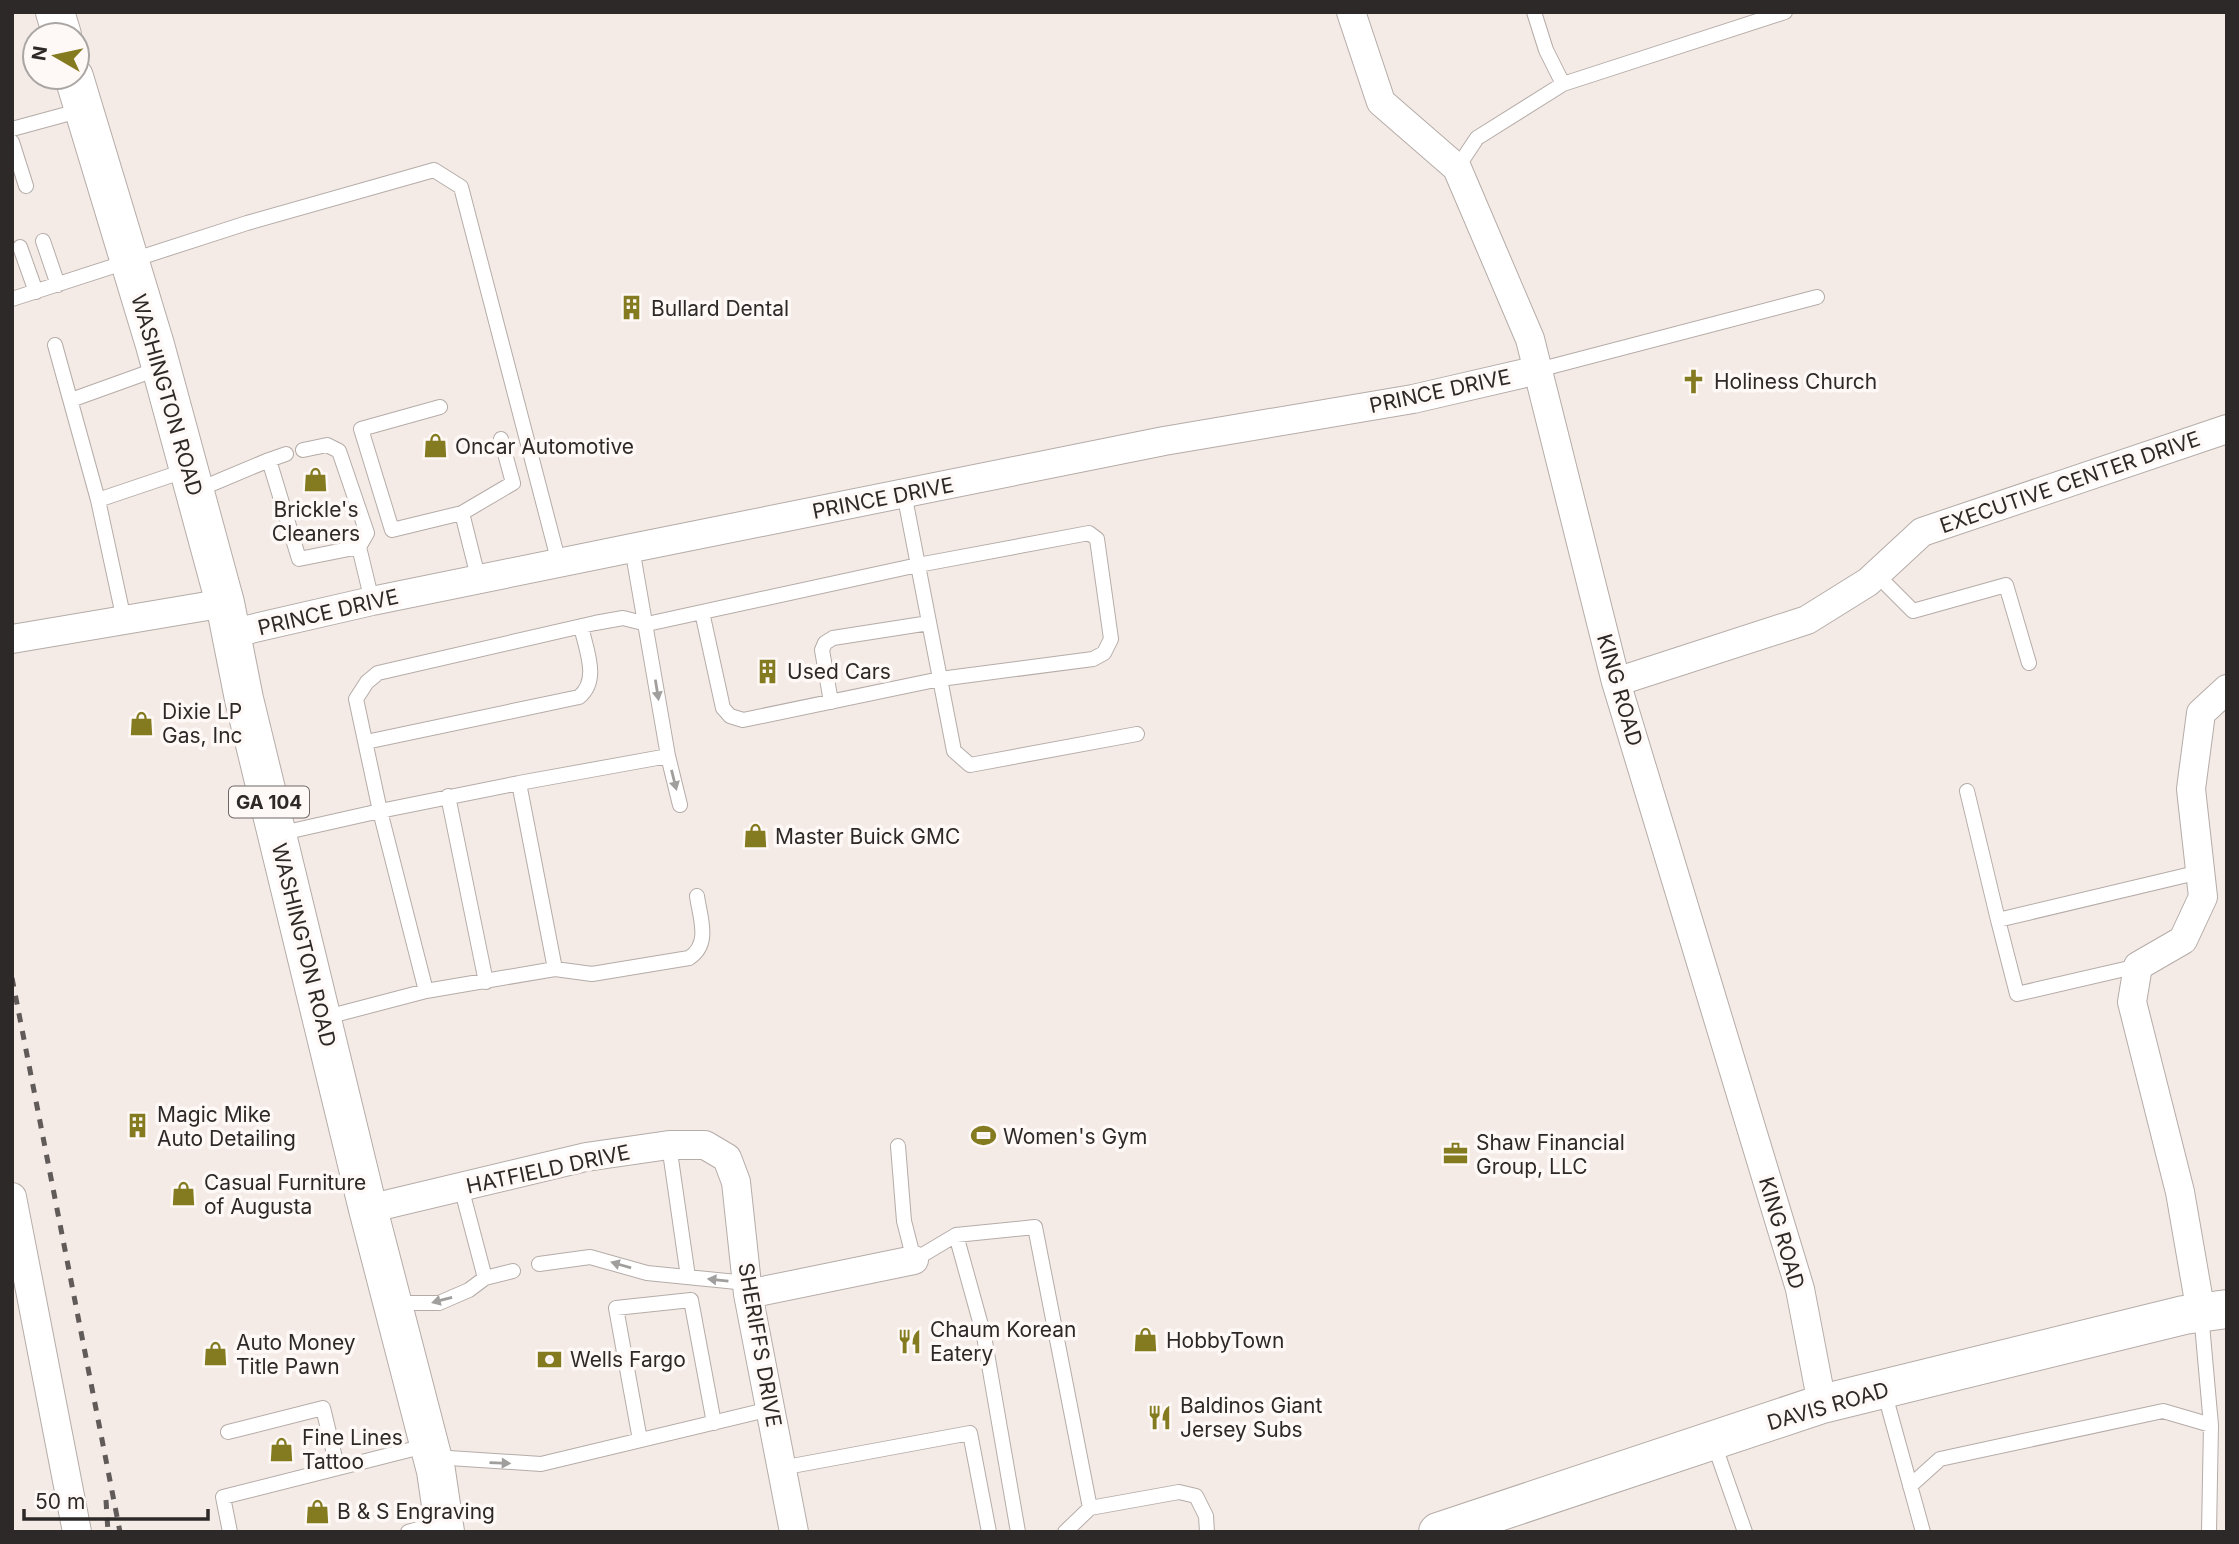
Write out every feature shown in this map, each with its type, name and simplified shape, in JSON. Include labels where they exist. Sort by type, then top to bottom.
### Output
[{"type":"main road","name":"WASHINGTON ROAD","points":[[79,93],[161,368],[227,619],[321,1018],[431,1451],[432,1529]]},
{"type":"main road","name":"DAVIS ROAD","points":[[1438,1532],[1822,1404],[2214,1311]]},
{"type":"street","name":"KING ROAD","points":[[1351,12],[1381,102],[1457,168],[1531,339],[1616,682],[1800,1289],[1822,1404]]},
{"type":"street","name":"PRINCE DRIVE","points":[[12,639],[124,620],[227,619],[372,601],[1164,441],[1413,399],[1538,370]]},
{"type":"street","name":"EXECUTIVE CENTER DRIVE","points":[[1616,682],[1807,620],[1876,574],[1922,532],[2225,436]]},
{"type":"street","points":[[2214,1311],[2180,1192],[2132,1002],[2138,966],[2183,940],[2203,897],[2191,789],[2201,713],[2227,689]]},
{"type":"street","name":"HATFIELD DRIVE","points":[[368,1209],[586,1157],[669,1145],[705,1145],[727,1158]]},
{"type":"street","name":"SHERIFFS DRIVE","points":[[727,1158],[736,1182],[748,1288],[794,1532]]},
{"type":"street","points":[[12,1196],[20,1272],[77,1532]]},
{"type":"street","points":[[748,1288],[914,1260]]},
{"type":"lane","points":[[1534,12],[1546,50],[1563,84]]},
{"type":"lane","points":[[1457,168],[1477,138],[1563,84],[1784,12]]},
{"type":"lane","points":[[12,129],[79,93]]},
{"type":"lane","points":[[12,142],[26,186]]},
{"type":"lane","points":[[12,299],[129,261],[434,170],[461,187],[559,563]]},
{"type":"lane","points":[[43,241],[58,285]]},
{"type":"lane","points":[[20,247],[36,292]]},
{"type":"lane","points":[[1538,370],[1816,297]]},
{"type":"lane","points":[[55,345],[98,500],[124,620]]},
{"type":"lane","points":[[71,400],[161,368]]},
{"type":"lane","points":[[440,407],[361,429],[392,530],[463,513],[513,483],[501,439]]},
{"type":"lane","points":[[303,450],[327,445],[339,451],[367,533],[359,547],[372,601]]},
{"type":"lane","points":[[98,500],[192,481],[286,454]]},
{"type":"lane","points":[[270,460],[299,559],[359,547]]},
{"type":"lane","points":[[904,493],[954,751],[970,765],[1137,734]]},
{"type":"lane","points":[[463,513],[479,581]]},
{"type":"lane","points":[[426,992],[380,811],[356,699],[367,682],[378,673],[581,626],[623,618],[647,624],[702,611],[918,565],[1089,533],[1097,539],[1111,639],[1104,653],[1093,659],[940,679],[743,720],[730,716],[723,708],[702,611]]},
{"type":"lane","points":[[632,548],[668,757],[680,804]]},
{"type":"lane","points":[[1876,574],[1913,611],[2006,585],[2029,663]]},
{"type":"lane","points":[[831,702],[822,650],[825,643],[833,638],[929,623]]},
{"type":"lane","points":[[366,742],[579,697],[587,690],[592,676],[581,626]]},
{"type":"lane","points":[[277,835],[448,796],[668,757]]},
{"type":"lane","points":[[519,783],[555,969]]},
{"type":"lane","points":[[1967,791],[2017,994],[2138,966]]},
{"type":"lane","points":[[448,796],[486,982]]},
{"type":"lane","points":[[1998,920],[2200,872]]},
{"type":"lane","points":[[321,1018],[426,992],[555,969],[592,974],[689,958],[698,953],[704,938],[697,896]]},
{"type":"lane","points":[[669,1145],[688,1277]]},
{"type":"lane","points":[[898,1146],[904,1221],[914,1260],[956,1235],[1035,1227],[1090,1508]]},
{"type":"lane","points":[[461,1187],[485,1278]]},
{"type":"lane","points":[[956,1235],[984,1336],[1018,1532]]},
{"type":"lane","points":[[539,1264],[590,1256],[647,1273],[748,1288]]},
{"type":"lane","points":[[393,1303],[439,1303],[469,1290],[485,1278],[513,1271]]},
{"type":"lane","points":[[639,1440],[616,1308],[691,1300],[715,1423]]},
{"type":"lane","points":[[2209,1532],[2214,1311]]},
{"type":"lane","points":[[1883,1389],[1923,1532]]},
{"type":"lane","points":[[228,1432],[323,1408],[337,1466]]},
{"type":"lane","points":[[230,1532],[223,1497],[337,1466],[431,1451],[541,1464],[771,1409]]},
{"type":"lane","points":[[1910,1486],[1940,1459],[2163,1411],[2211,1425]]},
{"type":"lane","points":[[781,1468],[970,1433],[989,1532]]},
{"type":"lane","points":[[1713,1441],[1745,1532]]},
{"type":"lane","points":[[1065,1532],[1090,1508],[1179,1492],[1196,1496],[1206,1516],[1208,1532]]},
{"type":"railway","points":[[12,978],[120,1532]]},
{"type":"railway","points":[[106,1500],[108,1532]]},
{"type":"place","name":"Bullard Dental","points":[[631,308]]},
{"type":"place","name":"Holiness Church","points":[[1694,381]]},
{"type":"place","name":"Oncar Automotive","points":[[435,446]]},
{"type":"place","name":"Brickle's Cleaners","points":[[316,480]]},
{"type":"place","name":"Used Cars","points":[[767,671]]},
{"type":"place","name":"Dixie LP Gas, Inc","points":[[142,723]]},
{"type":"place","name":"Master Buick GMC","points":[[755,836]]},
{"type":"place","name":"Magic Mike Auto Detailing","points":[[137,1126]]},
{"type":"place","name":"Women's Gym","points":[[983,1136]]},
{"type":"place","name":"Shaw Financial Group, LLC","points":[[1456,1154]]},
{"type":"place","name":"Casual Furniture of Augusta","points":[[184,1194]]},
{"type":"place","name":"HobbyTown","points":[[1146,1340]]},
{"type":"place","name":"Chaum Korean Eatery","points":[[910,1341]]},
{"type":"place","name":"Auto Money Title Pawn","points":[[216,1354]]},
{"type":"place","name":"Wells Fargo","points":[[550,1359]]},
{"type":"place","name":"Baldinos Giant Jersey Subs","points":[[1160,1417]]},
{"type":"place","name":"Fine Lines Tattoo","points":[[282,1449]]},
{"type":"place","name":"B & S Engraving","points":[[317,1511]]}]
